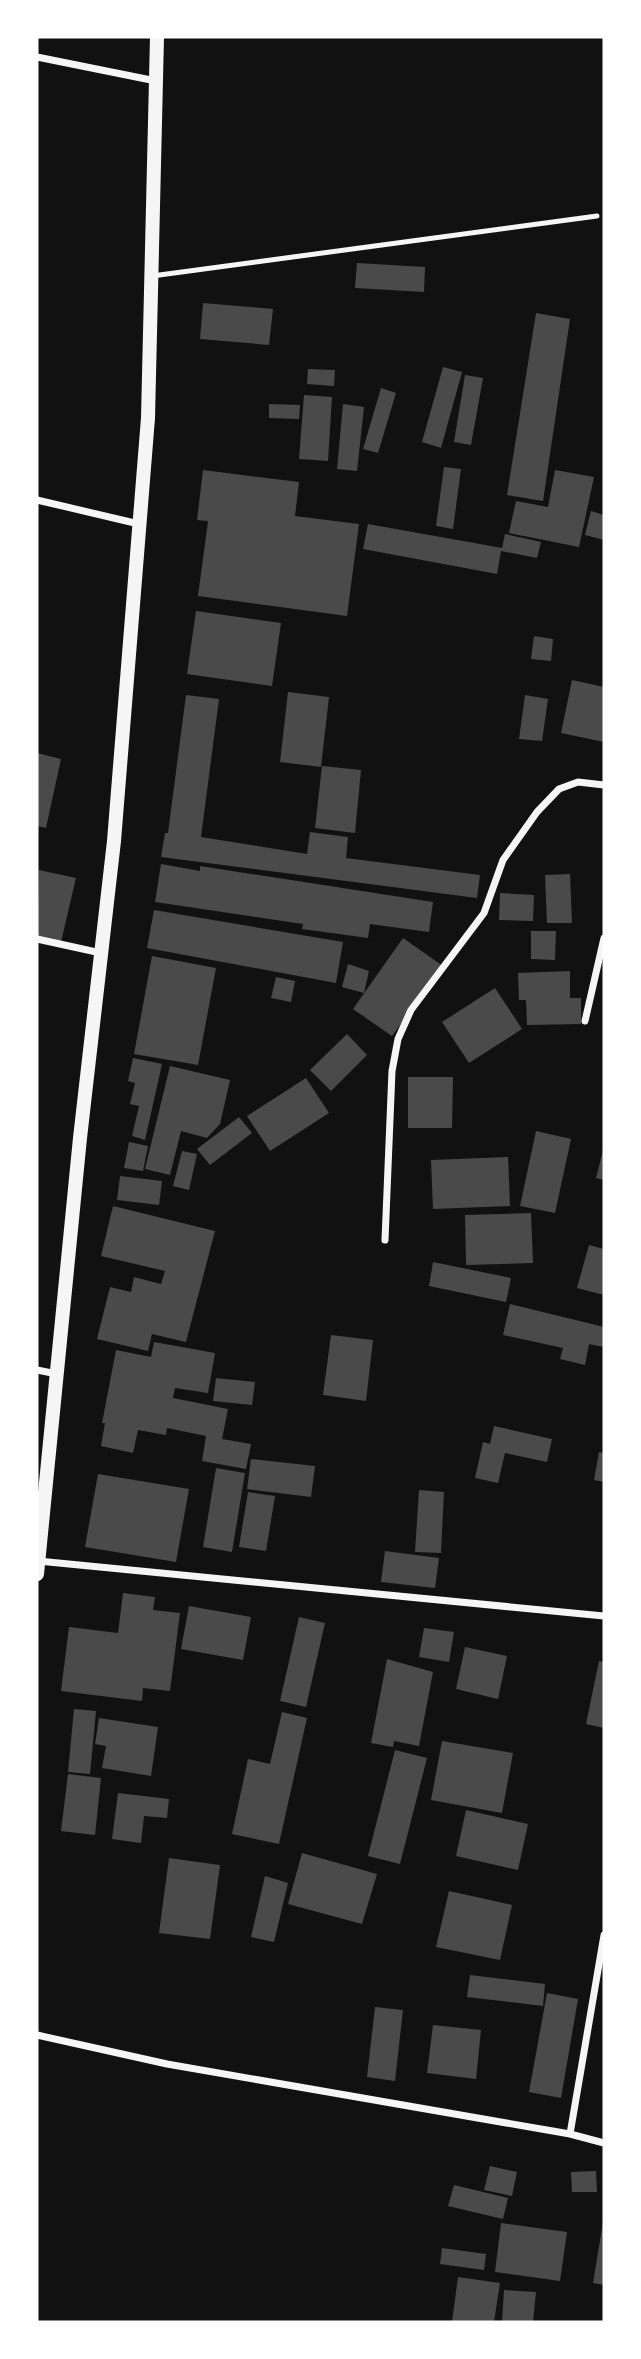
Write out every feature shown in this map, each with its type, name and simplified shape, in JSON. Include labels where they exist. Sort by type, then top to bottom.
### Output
[{"type":"main road","points":[[37,1574],[114,841],[140,524],[148,418],[157,37]]},
{"type":"street","points":[[37,57],[156,81]]},
{"type":"street","points":[[37,500],[140,524]]},
{"type":"street","points":[[385,1240],[393,1071],[398,1040],[411,1010],[484,913],[503,860],[537,812],[559,789],[578,782],[604,785]]},
{"type":"street","points":[[585,1021],[604,938]]},
{"type":"street","points":[[37,939],[101,954]]},
{"type":"street","points":[[37,1370],[57,1374]]},
{"type":"street","points":[[38,1561],[604,1616]]},
{"type":"street","points":[[570,2134],[604,1935]]},
{"type":"street","points":[[37,2035],[167,2064],[570,2134],[604,2143]]},
{"type":"lane","points":[[152,276],[597,216]]},
{"type":"building","points":[[357,263],[425,267],[424,292],[355,288]]},
{"type":"building","points":[[203,303],[273,309],[269,345],[200,339]]},
{"type":"building","points":[[536,313],[570,319],[543,501],[507,495]]},
{"type":"building","points":[[443,367],[462,372],[441,448],[422,442]]},
{"type":"building","points":[[308,369],[335,370],[334,386],[307,384]]},
{"type":"building","points":[[465,375],[483,378],[471,445],[454,442]]},
{"type":"building","points":[[381,388],[396,393],[378,453],[363,449]]},
{"type":"building","points":[[304,395],[332,397],[328,461],[299,459]]},
{"type":"building","points":[[269,404],[300,405],[299,419],[269,418]]},
{"type":"building","points":[[343,404],[364,407],[357,471],[337,469]]},
{"type":"building","points":[[444,467],[461,469],[453,529],[436,526]]},
{"type":"building","points":[[203,470],[299,482],[295,516],[359,524],[347,616],[198,596],[208,521],[197,520]]},
{"type":"building","points":[[555,470],[594,477],[579,547],[509,533],[516,501],[548,507]]},
{"type":"building","points":[[591,511],[604,515],[604,540],[585,535]]},
{"type":"building","points":[[368,524],[502,548],[505,534],[541,542],[537,558],[501,551],[497,574],[363,549]]},
{"type":"building","points":[[196,611],[281,623],[272,686],[187,674]]},
{"type":"building","points":[[534,636],[553,639],[551,661],[531,659]]},
{"type":"building","points":[[572,680],[604,687],[604,742],[561,733]]},
{"type":"building","points":[[288,692],[329,697],[321,767],[280,762]]},
{"type":"building","points":[[186,695],[219,699],[201,837],[307,854],[310,832],[348,837],[346,858],[480,875],[477,898],[161,857],[165,833],[168,833]]},
{"type":"building","points":[[525,695],[548,699],[542,741],[519,739]]},
{"type":"building","points":[[37,753],[61,759],[46,828],[37,826]]},
{"type":"building","points":[[322,766],[361,770],[355,833],[315,828]]},
{"type":"building","points":[[161,864],[200,871],[200,866],[433,902],[429,932],[370,924],[368,938],[302,929],[303,924],[155,902]]},
{"type":"building","points":[[39,870],[76,878],[61,942],[37,937]]},
{"type":"building","points":[[570,874],[572,923],[547,923],[545,875]]},
{"type":"building","points":[[500,893],[534,895],[533,921],[499,920]]},
{"type":"building","points":[[154,910],[343,942],[336,983],[147,948]]},
{"type":"building","points":[[531,931],[556,931],[555,960],[531,959]]},
{"type":"building","points":[[403,938],[443,966],[392,1036],[353,1009]]},
{"type":"building","points":[[152,956],[216,968],[198,1065],[134,1054]]},
{"type":"building","points":[[348,964],[369,971],[364,993],[342,987]]},
{"type":"building","points":[[570,971],[570,998],[581,998],[581,1024],[527,1025],[526,1000],[519,1000],[518,973]]},
{"type":"building","points":[[276,977],[295,981],[291,1002],[271,998]]},
{"type":"building","points":[[495,988],[522,1029],[469,1063],[442,1022]]},
{"type":"building","points":[[347,1034],[367,1055],[331,1091],[310,1070]]},
{"type":"building","points":[[133,1058],[162,1064],[145,1140],[132,1136],[139,1106],[130,1104],[135,1083],[128,1081]]},
{"type":"building","points":[[170,1066],[230,1080],[220,1124],[207,1138],[181,1131],[170,1175],[145,1169]]},
{"type":"building","points":[[408,1077],[453,1077],[452,1128],[408,1128]]},
{"type":"building","points":[[306,1078],[329,1113],[270,1151],[247,1116]]},
{"type":"building","points":[[239,1117],[252,1133],[210,1165],[197,1149]]},
{"type":"building","points":[[536,1131],[571,1139],[555,1213],[520,1206]]},
{"type":"building","points":[[129,1142],[148,1146],[143,1171],[124,1168]]},
{"type":"building","points":[[604,1150],[604,1180],[596,1178]]},
{"type":"building","points":[[182,1151],[197,1154],[189,1190],[173,1186]]},
{"type":"building","points":[[508,1157],[510,1206],[433,1209],[431,1160]]},
{"type":"building","points":[[120,1176],[162,1181],[159,1205],[117,1200]]},
{"type":"building","points":[[113,1206],[215,1231],[186,1342],[152,1334],[148,1351],[97,1339],[110,1287],[131,1292],[134,1277],[161,1284],[165,1271],[101,1256]]},
{"type":"building","points":[[531,1213],[533,1263],[466,1265],[465,1215]]},
{"type":"building","points":[[589,1245],[604,1249],[604,1295],[577,1288]]},
{"type":"building","points":[[433,1262],[511,1278],[506,1302],[429,1286]]},
{"type":"building","points":[[510,1304],[604,1327],[604,1347],[589,1344],[585,1365],[560,1359],[563,1348],[503,1335]]},
{"type":"building","points":[[331,1335],[373,1340],[366,1401],[323,1395]]},
{"type":"building","points":[[154,1342],[215,1353],[208,1393],[175,1388],[173,1398],[228,1409],[222,1439],[251,1444],[246,1469],[202,1461],[206,1436],[167,1428],[166,1435],[138,1430],[133,1453],[101,1446],[105,1423],[102,1423],[116,1350],[151,1357]]},
{"type":"building","points":[[216,1378],[255,1382],[252,1405],[213,1401]]},
{"type":"building","points":[[494,1426],[552,1439],[547,1462],[505,1453],[498,1483],[475,1478],[483,1442],[490,1444]]},
{"type":"building","points":[[599,1452],[604,1453],[604,1482],[594,1480]]},
{"type":"building","points":[[251,1459],[315,1466],[311,1497],[247,1489]]},
{"type":"building","points":[[216,1468],[245,1473],[232,1552],[203,1547]]},
{"type":"building","points":[[98,1474],[189,1489],[176,1562],[85,1547]]},
{"type":"building","points":[[419,1490],[444,1492],[441,1553],[415,1552]]},
{"type":"building","points":[[248,1492],[275,1496],[266,1551],[239,1547]]},
{"type":"building","points":[[385,1551],[439,1558],[435,1588],[381,1582]]},
{"type":"building","points":[[123,1593],[155,1597],[153,1610],[180,1613],[170,1691],[143,1688],[142,1701],[61,1691],[69,1627],[118,1633]]},
{"type":"building","points":[[189,1606],[251,1617],[243,1660],[181,1649]]},
{"type":"building","points":[[299,1617],[325,1623],[306,1707],[280,1701]]},
{"type":"building","points":[[424,1628],[454,1632],[449,1662],[419,1657]]},
{"type":"building","points":[[465,1647],[507,1656],[498,1699],[456,1689]]},
{"type":"building","points":[[387,1659],[433,1672],[419,1746],[394,1741],[393,1747],[371,1743]]},
{"type":"building","points":[[599,1661],[604,1662],[604,1728],[586,1724]]},
{"type":"building","points":[[74,1709],[96,1711],[90,1774],[68,1772]]},
{"type":"building","points":[[282,1712],[307,1718],[279,1844],[232,1834],[248,1759],[270,1764]]},
{"type":"building","points":[[99,1718],[158,1727],[151,1776],[102,1768],[106,1746],[95,1744]]},
{"type":"building","points":[[442,1741],[513,1753],[502,1813],[431,1800]]},
{"type":"building","points":[[395,1750],[427,1758],[400,1864],[368,1856]]},
{"type":"building","points":[[68,1774],[101,1778],[95,1835],[61,1831]]},
{"type":"building","points":[[118,1793],[169,1799],[167,1818],[144,1816],[141,1843],[112,1839]]},
{"type":"building","points":[[466,1810],[528,1824],[518,1870],[456,1856]]},
{"type":"building","points":[[302,1853],[377,1874],[362,1924],[288,1904]]},
{"type":"building","points":[[169,1858],[220,1865],[210,1939],[159,1933]]},
{"type":"building","points":[[265,1876],[288,1883],[274,1942],[251,1937]]},
{"type":"building","points":[[449,1891],[512,1905],[500,1960],[436,1947]]},
{"type":"building","points":[[470,1975],[545,1984],[543,2006],[467,1997]]},
{"type":"building","points":[[547,1993],[578,1999],[561,2098],[529,2092]]},
{"type":"building","points":[[375,2007],[403,2010],[395,2081],[367,2077]]},
{"type":"building","points":[[433,2025],[481,2030],[476,2079],[427,2073]]},
{"type":"building","points":[[490,2166],[517,2172],[512,2196],[484,2190]]},
{"type":"building","points":[[596,2171],[597,2192],[572,2192],[571,2172]]},
{"type":"building","points":[[454,2185],[508,2198],[503,2219],[448,2206]]},
{"type":"building","points":[[604,2222],[604,2285],[593,2283]]},
{"type":"building","points":[[501,2223],[567,2232],[560,2281],[495,2272]]},
{"type":"building","points":[[442,2248],[486,2254],[484,2270],[440,2264]]},
{"type":"building","points":[[458,2277],[500,2283],[494,2322],[452,2322]]},
{"type":"building","points":[[504,2290],[536,2292],[533,2322],[502,2322]]}]
